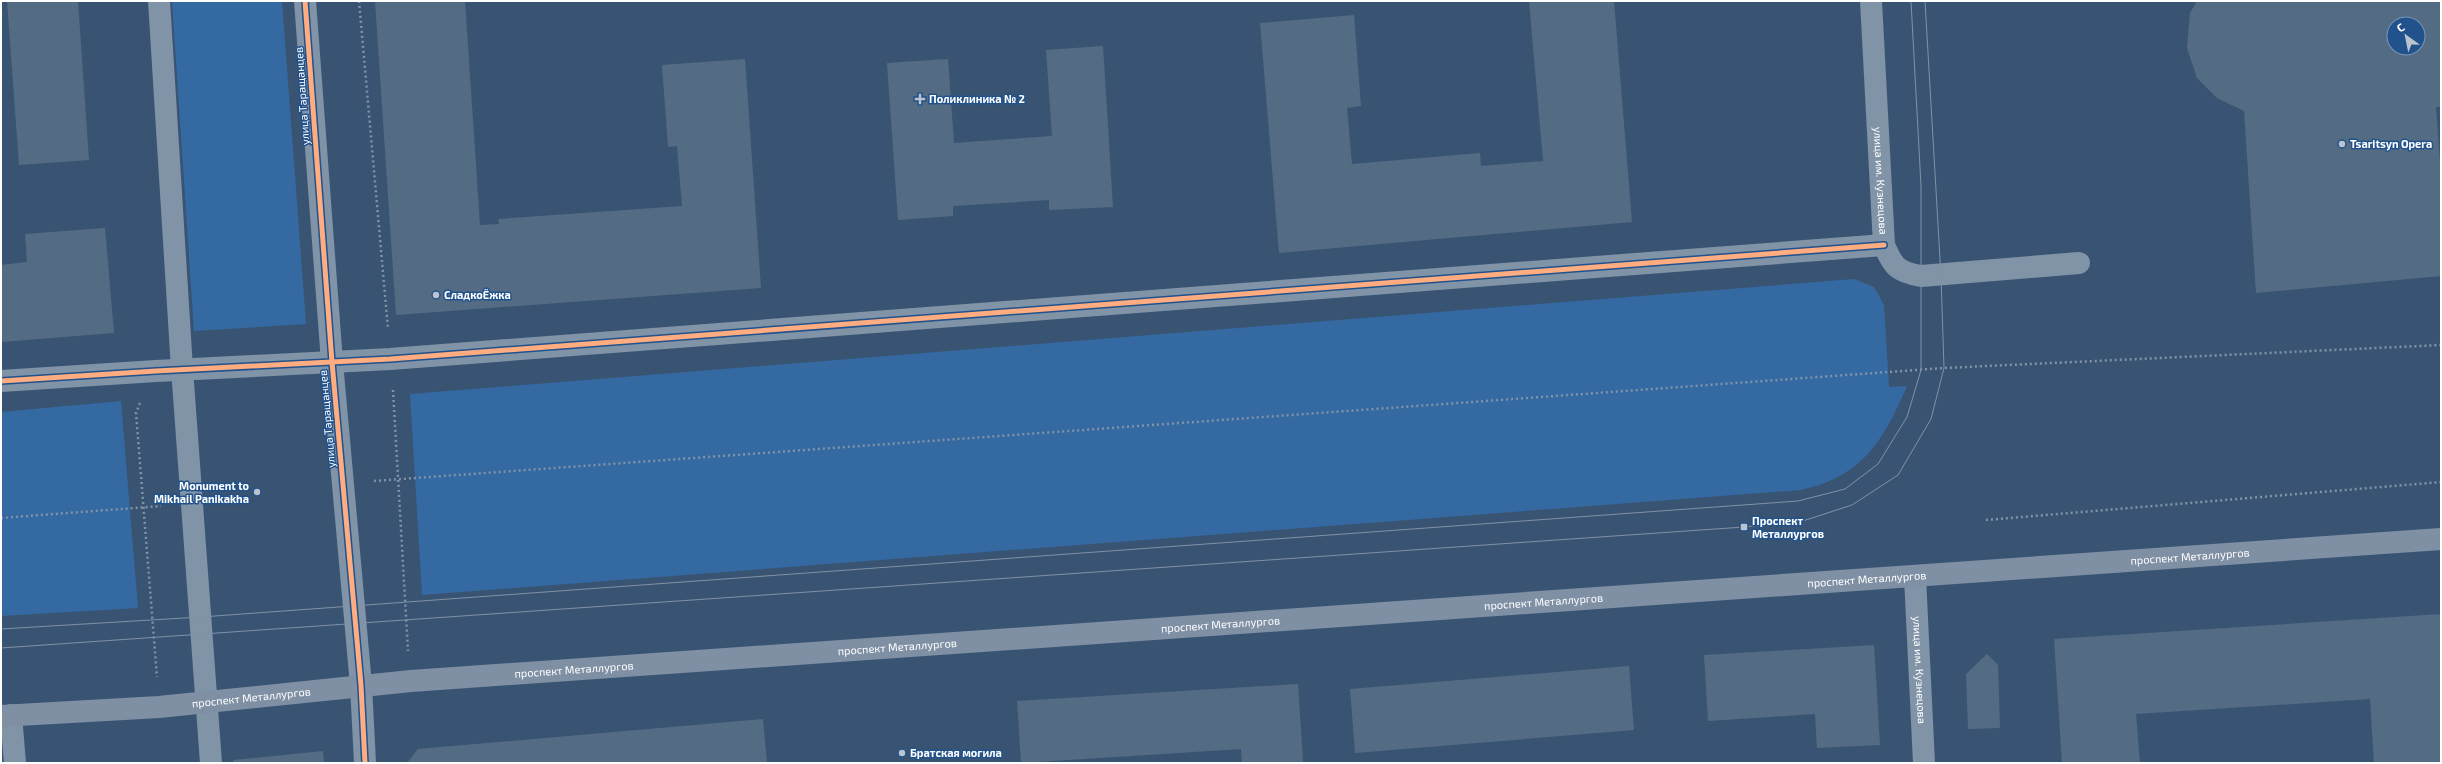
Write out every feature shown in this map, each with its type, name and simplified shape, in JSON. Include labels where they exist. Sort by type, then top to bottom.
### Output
[{"type":"main road","name":"проспект Металлургов","points":[[6,715],[208,703],[361,685],[411,681],[1915,577],[2441,539]]},
{"type":"street","points":[[159,1],[182,369],[194,503],[211,763]]},
{"type":"street","name":"улица Таращанцев","points":[[305,1],[332,362],[361,685],[365,763]]},
{"type":"street","name":"улица им. Кузнецова","points":[[1871,1],[1884,245],[1890,261],[1903,273],[1921,276],[2079,263]]},
{"type":"street","points":[[1,381],[182,369],[390,359],[1884,245]]},
{"type":"street","name":"улица им. Кузнецова","points":[[1915,577],[1924,763]]},
{"type":"street","points":[[6,715],[15,763]]},
{"type":"path","points":[[359,1],[390,359],[411,681]]},
{"type":"path","points":[[343,484],[1944,368],[2441,345]]},
{"type":"path","points":[[156,371],[136,413],[143,508],[154,619],[159,707]]},
{"type":"path","points":[[1986,520],[2441,482]]},
{"type":"path","points":[[1,518],[194,503]]},
{"type":"shaded area","points":[[172,1],[282,1],[306,324],[194,331]]},
{"type":"shaded area","points":[[1854,279],[1874,287],[1884,305],[1889,387],[1907,386],[1888,426],[1880,439],[1861,461],[1832,480],[1801,490],[422,595],[410,394]]},
{"type":"shaded area","points":[[121,401],[138,608],[1,616],[1,412]]},
{"type":"building","points":[[7,1],[78,1],[89,160],[19,165]]},
{"type":"building","points":[[375,1],[465,1],[480,225],[499,224],[498,219],[682,206],[677,146],[668,147],[662,65],[745,59],[761,288],[396,315]]},
{"type":"building","points":[[1529,1],[1614,1],[1632,222],[1279,253],[1260,23],[1354,15],[1361,106],[1347,108],[1352,164],[1480,153],[1481,166],[1543,161]]},
{"type":"building","name":"Tsaritsyn Opera","points":[[2197,1],[2441,1],[2441,107],[2436,107],[2441,176],[2441,276],[2256,293],[2244,111],[2217,98],[2197,78],[2187,48],[2190,13]]},
{"type":"building","name":"Поликлиника № 2","points":[[1103,46],[1113,207],[1049,210],[1049,200],[953,206],[953,216],[898,220],[887,63],[948,59],[954,143],[1052,136],[1046,50]]},
{"type":"building","points":[[105,228],[114,333],[1,342],[1,265],[27,262],[25,234]]},
{"type":"building","points":[[2441,614],[2441,763],[2374,763],[2370,699],[2136,714],[2140,763],[2062,763],[2054,639]]},
{"type":"building","points":[[1874,645],[1880,745],[1817,748],[1815,714],[1708,721],[1704,655]]},
{"type":"building","points":[[1987,654],[1998,665],[2000,728],[1968,729],[1966,674]]},
{"type":"building","points":[[1629,666],[1634,730],[1355,753],[1350,689]]},
{"type":"building","points":[[1298,684],[1303,762],[1242,763],[1241,749],[1021,763],[1017,701]]},
{"type":"building","points":[[763,719],[767,763],[407,763],[418,749]]},
{"type":"building","points":[[323,751],[324,763],[234,763],[233,760]]},
{"type":"tram line","points":[[1,629],[201,617],[1798,501],[1845,489],[1878,464],[1907,417],[1921,370],[1921,186],[1911,1]]},
{"type":"tram line","points":[[1,648],[1744,527],[1806,520],[1852,505],[1898,475],[1931,419],[1944,368],[1941,276],[1925,1]]},
{"type":"cycle path","points":[[305,1],[332,362],[361,685],[365,763]]},
{"type":"cycle path","points":[[1,381],[156,371],[390,359],[1884,245]]},
{"type":"place","name":"Поликлиника № 2","points":[[920,99]]},
{"type":"place","name":"Tsaritsyn Opera","points":[[2342,144]]},
{"type":"place","name":"СладкоЁжка","points":[[436,295]]},
{"type":"place","name":"Monument to Mikhail Panikakha","points":[[257,492]]},
{"type":"place","name":"Проспект Металлургов","points":[[1744,527]]},
{"type":"place","name":"Братская могила","points":[[902,753]]}]
